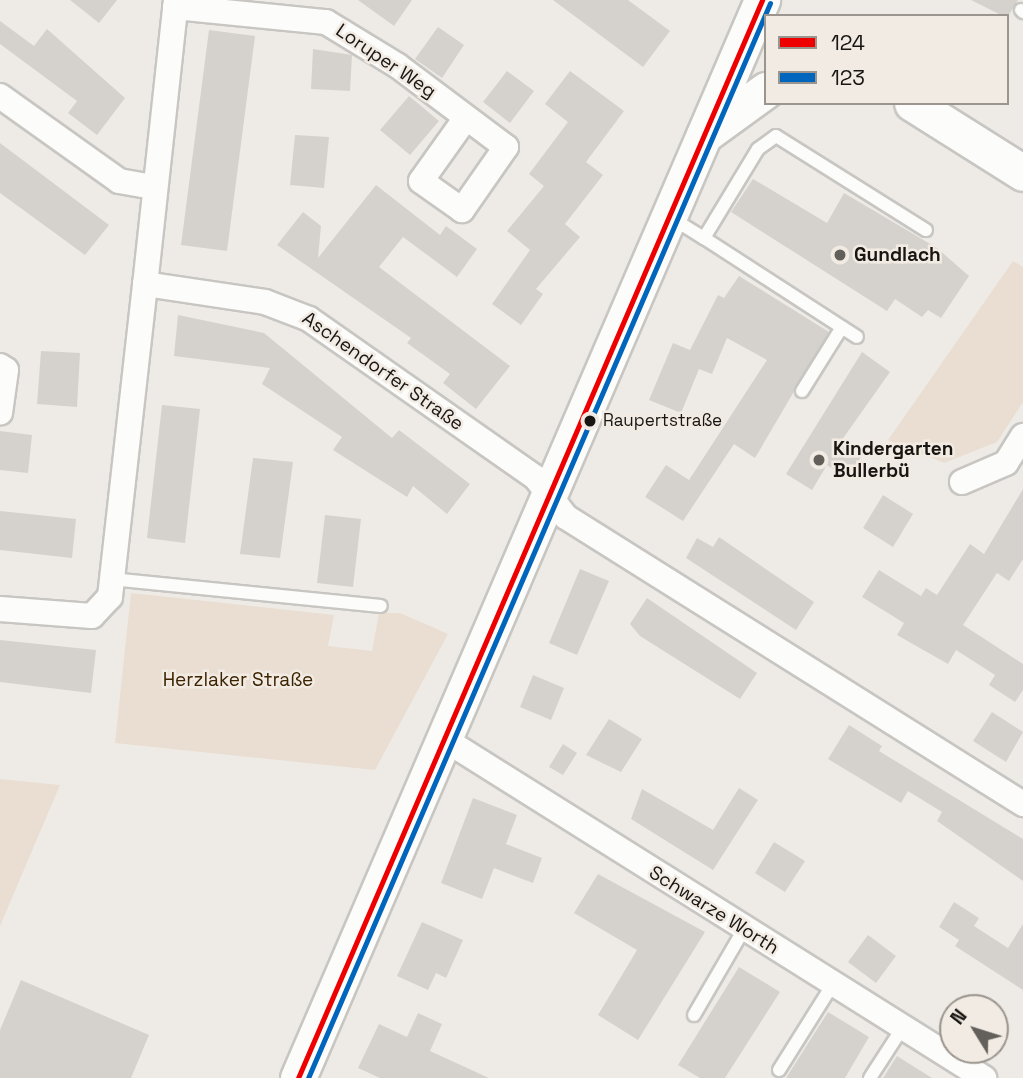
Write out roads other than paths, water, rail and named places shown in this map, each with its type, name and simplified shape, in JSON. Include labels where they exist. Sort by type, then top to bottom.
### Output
[{"type":"main road","points":[[298,1078],[704,135],[764,8]]},
{"type":"main road","points":[[704,135],[764,91]]},
{"type":"main road","points":[[915,105],[1023,173]]},
{"type":"street","name":"Loruper Weg","points":[[176,3],[342,27],[466,118]]},
{"type":"street","points":[[0,608],[92,616],[104,609],[111,579],[176,3]]},
{"type":"street","points":[[0,96],[119,181],[154,187]]},
{"type":"street","name":"Aschendorfer Straße","points":[[145,284],[290,308],[536,478],[550,496]]},
{"type":"street","points":[[0,366],[6,370],[0,413]]},
{"type":"street","points":[[962,482],[1006,463],[1023,436]]},
{"type":"street","points":[[550,496],[566,517],[1023,804]]},
{"type":"street","name":"Schwarze Worth","points":[[444,739],[984,1078]]},
{"type":"lane","points":[[704,239],[758,149],[776,136],[926,230]]},
{"type":"lane","points":[[669,216],[856,337]]},
{"type":"lane","points":[[802,391],[842,327]]},
{"type":"lane","points":[[111,579],[381,606]]},
{"type":"lane","points":[[694,1015],[744,929]]},
{"type":"lane","points":[[779,1070],[833,984]]},
{"type":"lane","points":[[870,1078],[903,1027]]},
{"type":"place","name":"Gundlach","points":[[840,255]]},
{"type":"place","name":"Raupertstraße","points":[[590,421]]},
{"type":"place","name":"Kindergarten Bullerbü","points":[[819,460]]},
{"type":"park label","name":"Herzlaker Straße","points":[[238,680]]}]
